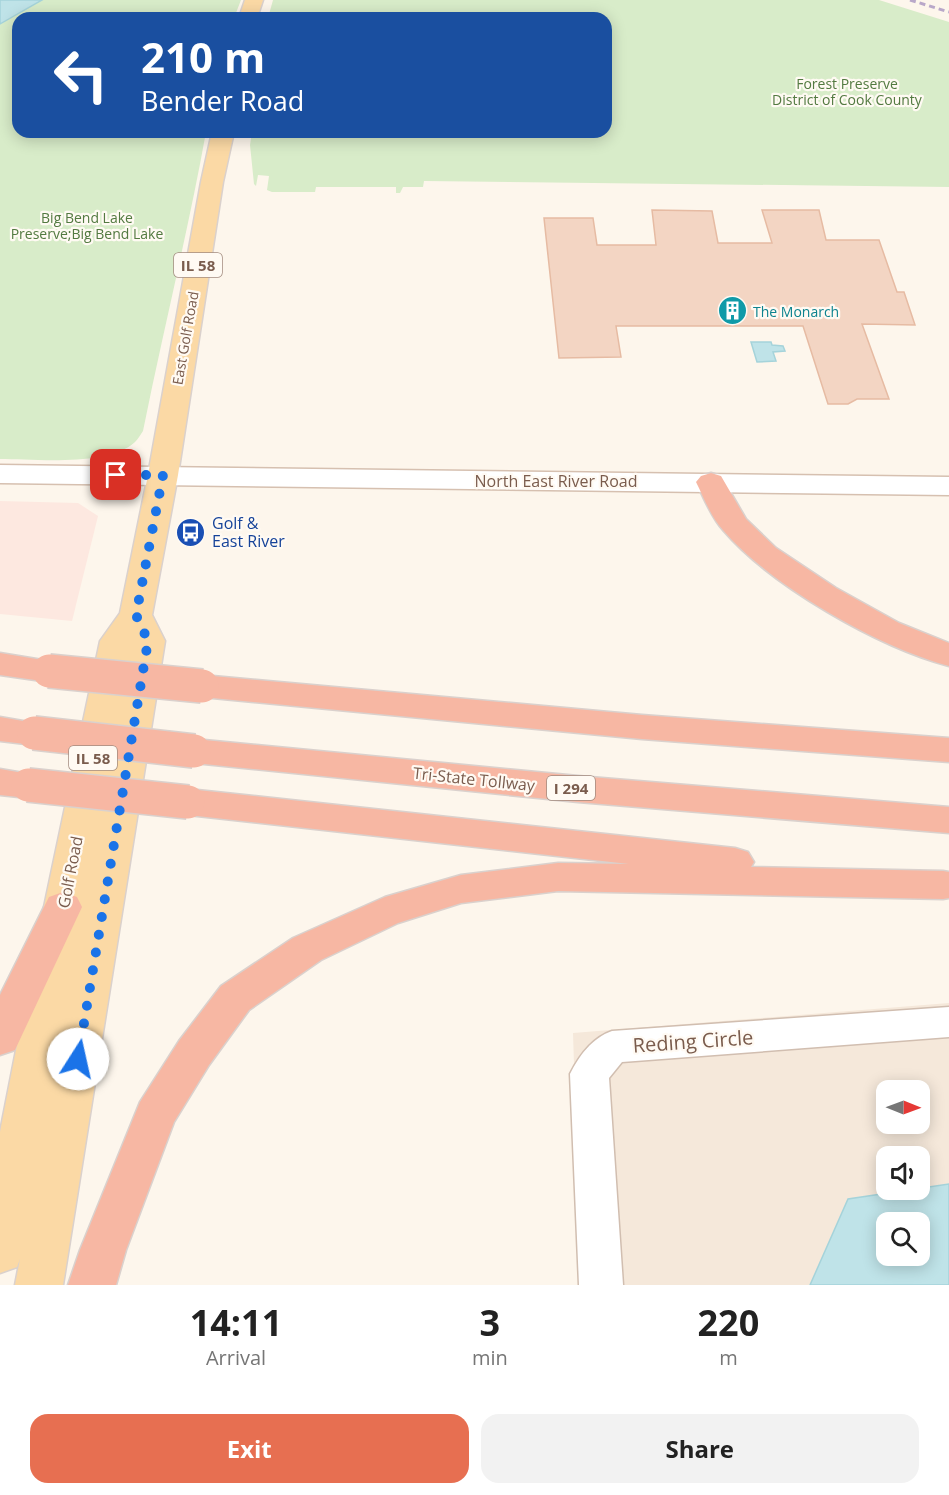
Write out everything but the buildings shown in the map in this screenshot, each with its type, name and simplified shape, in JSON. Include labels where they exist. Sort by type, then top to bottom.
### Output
[{"type":"highway","points":[[711,482],[733,523],[765,555],[825,595],[887,630],[949,655]]},
{"type":"highway","points":[[0,664],[49,671],[642,727],[949,750]]},
{"type":"highway","name":"Tri-State Tollway","points":[[0,729],[566,788],[949,820]]},
{"type":"highway","points":[[14,783],[946,885]]},
{"type":"highway","points":[[92,1285],[103,1250],[155,1115],[194,1053],[235,998],[307,949],[385,912],[461,889],[558,878],[946,885]]},
{"type":"highway","points":[[0,1038],[63,907]]},
{"type":"main road","name":"East Golf Road","points":[[163,475],[187,323],[222,138]]},
{"type":"main road","name":"Golf Road","points":[[42,1145],[63,907],[116,641],[136,615],[163,475]]},
{"type":"main road","name":"IL 58","points":[[0,1252],[42,1145],[148,641],[136,615]]},
{"type":"main road","name":"IL 58","points":[[39,1285],[42,1145]]},
{"type":"street","name":"North East River Road","points":[[0,474],[949,486]]},
{"type":"street","name":"Reding Circle","points":[[601,1285],[589,1074],[612,1047],[949,1022]]},
{"type":"shaded area","points":[[0,501],[78,503],[98,516],[72,621],[0,614]]},
{"type":"shaded area","points":[[949,1003],[949,1184],[930,1187],[930,1146],[876,1146],[876,1195],[848,1199],[810,1285],[581,1285],[573,1033]]},
{"type":"green space","name":"Big Bend Lake Preserve;Big Bend Lake","points":[[0,0],[241,0],[236,12],[12,12],[12,138],[205,138],[143,431],[135,442],[123,450],[107,455],[70,460],[0,459]]},
{"type":"green space","name":"Forest Preserve District of Cook County","points":[[273,0],[879,0],[949,22],[949,187],[424,181],[423,187],[403,187],[400,193],[396,193],[396,187],[316,187],[315,192],[272,192],[267,190],[269,176],[258,175],[256,186],[254,184],[251,138],[612,138],[612,12],[270,12]]},
{"type":"water","points":[[0,0],[42,0],[21,12],[12,12],[12,17],[0,24]]},
{"type":"water","points":[[751,342],[771,342],[772,345],[783,346],[785,351],[773,352],[776,361],[757,362]]},
{"type":"water","points":[[949,1184],[949,1285],[810,1285],[848,1199],[876,1195],[876,1200],[930,1200],[930,1187]]},
{"type":"railway","points":[[910,0],[949,12]]},
{"type":"place","name":"The Monarch","points":[[732,311]]},
{"type":"place","name":"Golf & East River","points":[[191,532]]},
{"type":"route","points":[[78,1059],[148,641],[136,615],[163,475],[116,475]]}]
